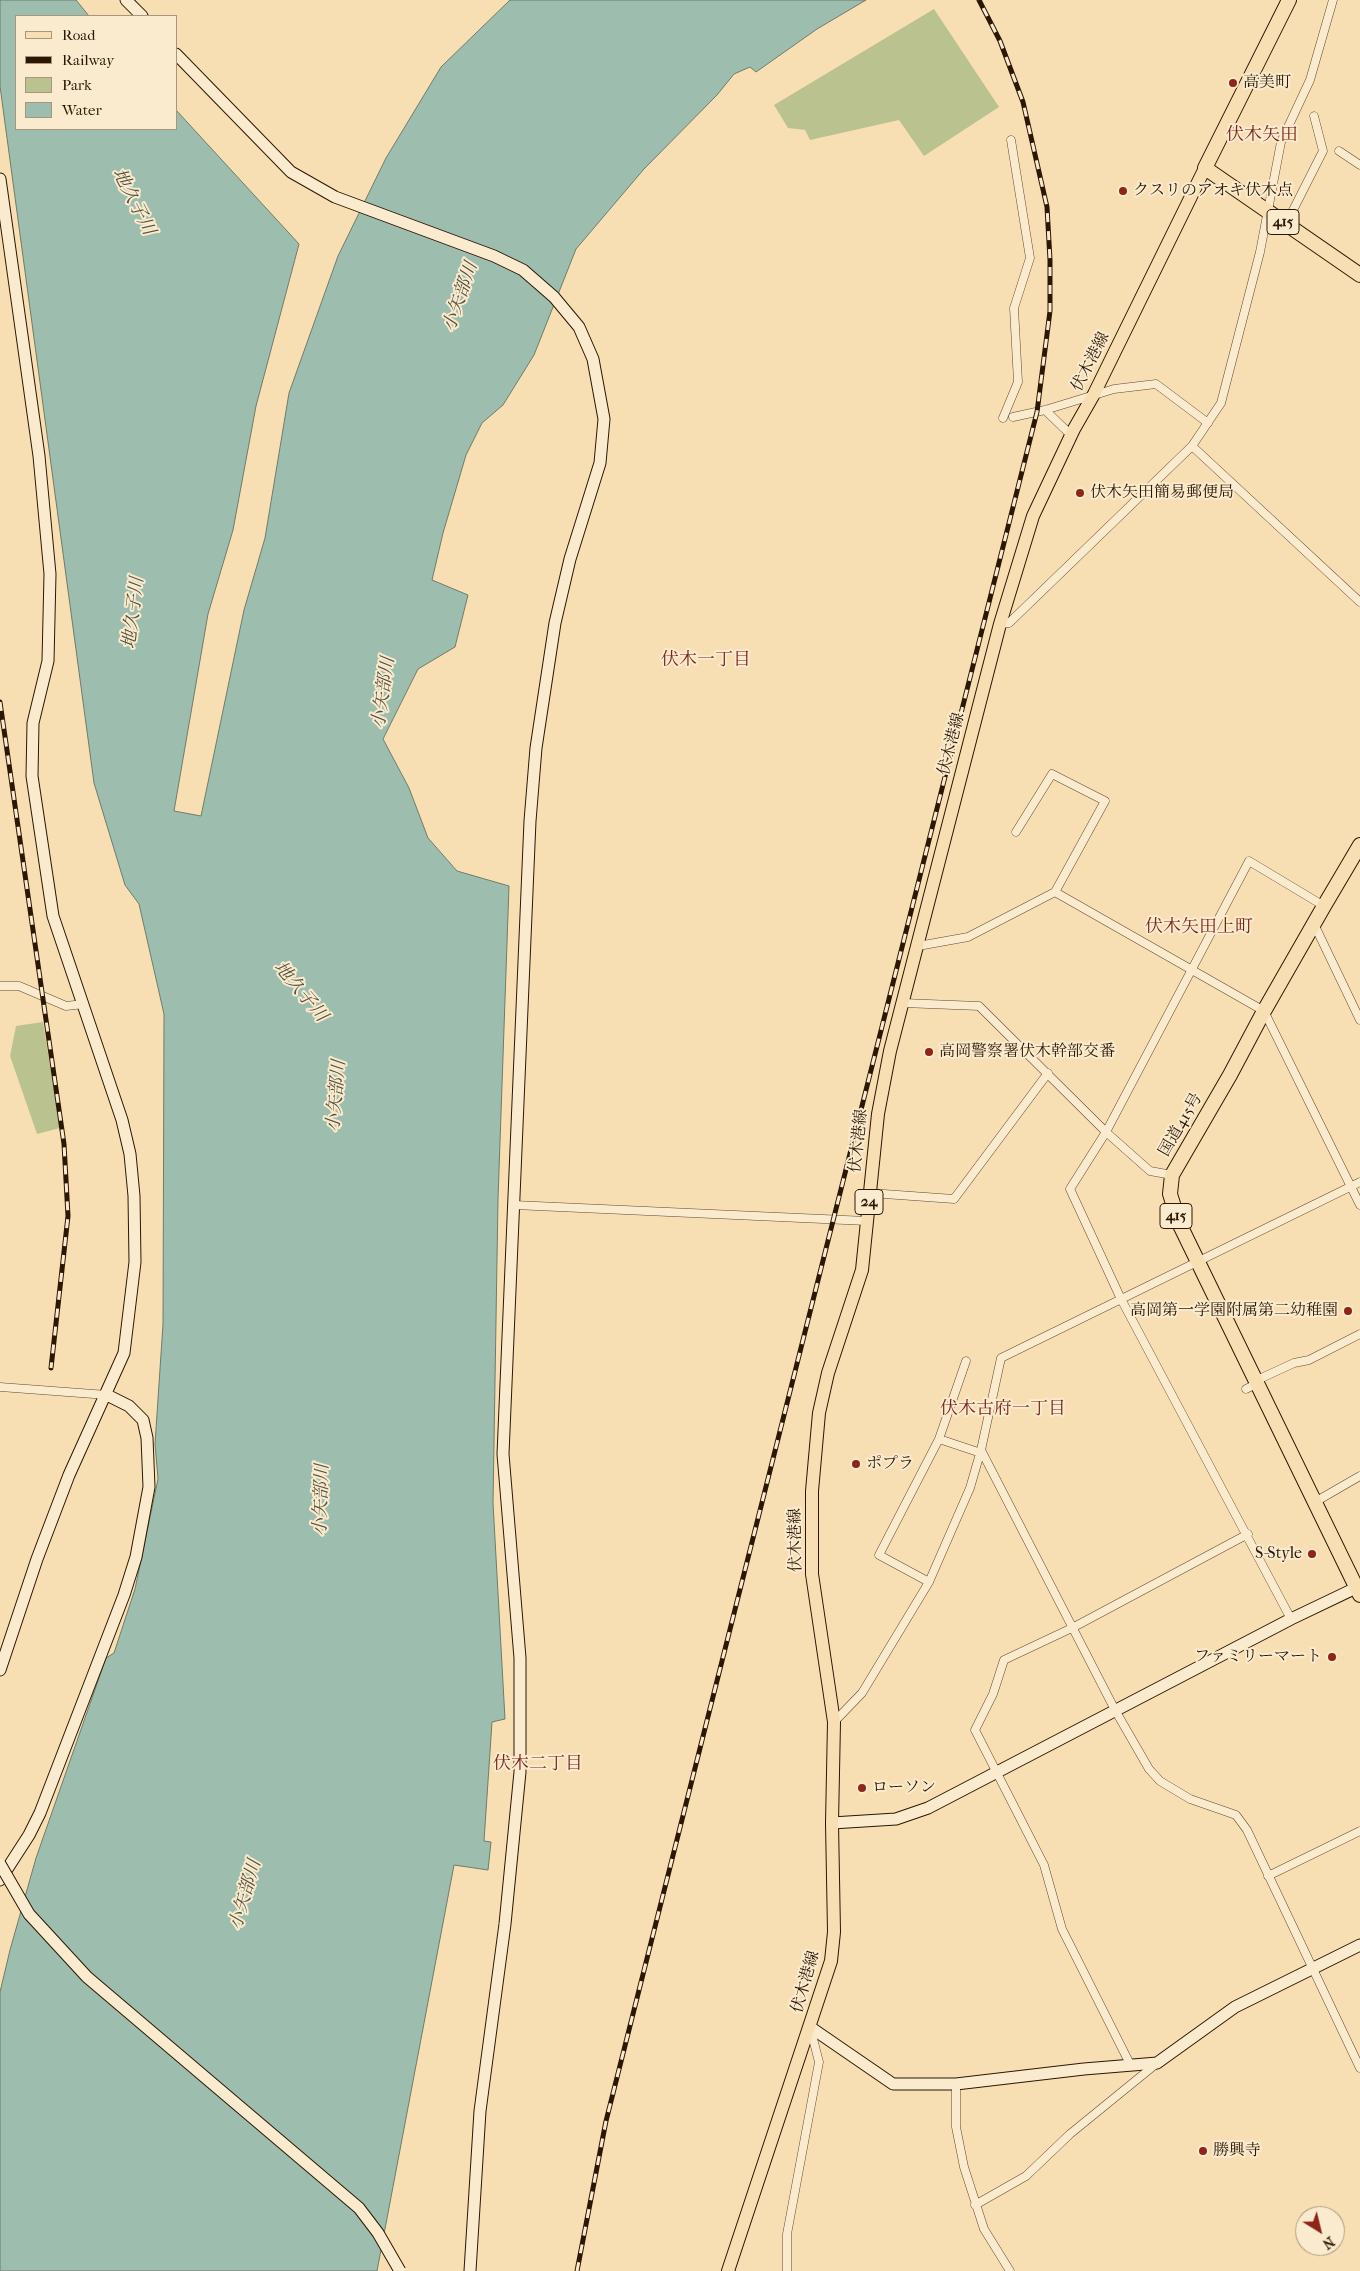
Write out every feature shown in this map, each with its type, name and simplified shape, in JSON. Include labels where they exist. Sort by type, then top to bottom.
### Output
[{"type":"highway","points":[[1205,168],[1289,0]]},
{"type":"highway","name":"415","points":[[1205,168],[1286,224],[1359,271]]},
{"type":"highway","name":"国道415号","points":[[1359,1590],[1199,1261],[1178,1223],[1170,1194],[1172,1175],[1360,846]]},
{"type":"main road","name":"伏木港線","points":[[728,2271],[831,1961],[834,1932],[832,1823],[834,1722],[812,1574],[812,1491],[819,1412],[828,1373],[862,1270],[880,1102],[903,1003],[1000,624],[1033,516],[1071,435],[1094,394],[1205,168]]},
{"type":"street","points":[[126,0],[141,15]]},
{"type":"street","points":[[1000,624],[1009,623],[1192,446],[1220,403],[1260,252],[1266,210],[1281,142],[1310,80],[1333,0]]},
{"type":"street","points":[[178,56],[291,172],[335,198],[494,256],[523,270],[554,297],[579,327],[594,359],[604,419],[600,463],[570,559],[555,623],[536,748],[530,821],[503,1454],[520,1658],[520,1772],[506,1924],[480,2111],[470,2271]]},
{"type":"street","points":[[1286,224],[1323,151],[1314,116]]},
{"type":"street","points":[[1003,418],[1018,382],[1014,308],[1030,258],[1011,140]]},
{"type":"street","points":[[1339,151],[1360,165]]},
{"type":"street","points":[[0,179],[39,456],[50,574],[48,661],[33,724],[32,776],[53,916],[122,1120],[130,1154],[134,1196],[135,1262],[130,1317],[124,1353],[60,1500],[37,1559],[0,1670]]},
{"type":"street","points":[[1013,417],[1045,410],[1094,394],[1156,384],[1208,424]]},
{"type":"street","points":[[1045,410],[1071,435]]},
{"type":"street","points":[[1192,446],[1360,602]]},
{"type":"street","points":[[918,946],[968,936],[1055,892],[1105,802],[1052,774],[1016,832]]},
{"type":"street","points":[[1291,1619],[1248,1534],[1121,1299],[1070,1189],[1106,1132],[1249,861],[1324,906]]},
{"type":"street","points":[[1055,892],[1264,1011],[1360,1205]]},
{"type":"street","points":[[1314,924],[1360,1020]]},
{"type":"street","points":[[0,986],[19,986],[66,1006],[84,1004]]},
{"type":"street","points":[[903,1003],[979,1006],[1106,1132],[1150,1171],[1172,1175]]},
{"type":"street","points":[[870,1192],[954,1199],[1048,1073]]},
{"type":"street","points":[[834,1722],[862,1693],[929,1582],[970,1488],[981,1451],[1000,1358],[1360,1182]]},
{"type":"street","points":[[514,1205],[867,1222]]},
{"type":"street","points":[[1257,1382],[1294,1363],[1309,1360],[1360,1334]]},
{"type":"street","points":[[929,1582],[879,1555],[939,1439],[966,1361]]},
{"type":"street","points":[[0,1387],[107,1395],[129,1406],[143,1420],[147,1438],[149,1487],[136,1557],[124,1595],[40,1813],[29,1835],[0,1880]]},
{"type":"street","points":[[939,1439],[981,1451],[1116,1710],[1149,1769],[1160,1781],[1190,1799],[1236,1815],[1247,1830],[1360,2068]]},
{"type":"street","points":[[1315,1502],[1360,1476]]},
{"type":"street","points":[[1132,2066],[1062,1929],[1044,1865],[974,1730],[993,1694],[1004,1660],[1074,1627],[1248,1534]]},
{"type":"street","points":[[832,1823],[896,1819],[928,1808],[1291,1619],[1359,1590]]},
{"type":"street","points":[[1268,1876],[1360,1831]]},
{"type":"street","points":[[0,1864],[29,1914],[87,1977],[359,2208],[378,2233],[400,2271]]},
{"type":"street","points":[[975,2205],[1026,2176],[1070,2134],[1157,2063],[1235,2007],[1360,1945]]},
{"type":"street","points":[[810,2028],[893,2084],[956,2084],[1084,2069],[1157,2063]]},
{"type":"street","points":[[787,2271],[787,2234],[819,2062],[810,2028]]},
{"type":"street","points":[[956,2084],[956,2127],[964,2167],[984,2229],[1010,2271]]},
{"type":"green space","points":[[934,9],[999,107],[924,156],[899,120],[810,140],[805,130],[788,128],[774,105]]},
{"type":"green space","points":[[43,1022],[60,1128],[37,1134],[10,1056],[16,1026]]},
{"type":"water","points":[[0,0],[76,0],[88,15],[15,15],[15,130],[178,130],[178,112],[299,244],[256,406],[233,530],[208,614],[174,811],[201,816],[244,610],[265,538],[289,393],[338,256],[386,158],[441,67],[510,0],[866,0],[817,29],[756,72],[750,67],[734,74],[717,95],[644,169],[576,249],[534,355],[503,405],[482,423],[466,455],[443,533],[432,580],[468,595],[455,647],[418,669],[383,739],[409,788],[428,838],[457,871],[509,886],[498,1199],[493,1503],[505,1719],[492,1722],[484,1841],[491,1842],[488,1870],[454,1865],[377,2271],[0,2271],[0,1992],[36,1858],[106,1658],[114,1653],[135,1589],[158,1479],[155,1444],[163,1324],[164,1014],[139,904],[125,885],[94,783],[0,86]]},
{"type":"railway","points":[[577,2271],[606,2121],[1037,412],[1050,311],[1047,207],[1023,102],[1000,41],[979,0]]},
{"type":"railway","points":[[0,702],[64,1144],[68,1216],[51,1368]]},
{"type":"place","name":"高美町","points":[[1233,83]]},
{"type":"place","name":"クスリのアオキ伏木点","points":[[1123,191]]},
{"type":"place","name":"伏木矢田簡易郵便局","points":[[1080,493]]},
{"type":"place","name":"高岡警察署伏木幹部交番","points":[[929,1052]]},
{"type":"place","name":"高岡第一学園附属第二幼稚園","points":[[1348,1311]]},
{"type":"place","name":"ポプラ","points":[[856,1464]]},
{"type":"place","name":"S-Style","points":[[1312,1554]]},
{"type":"place","name":"ファミリーマート","points":[[1332,1657]]},
{"type":"place","name":"ローソン","points":[[862,1788]]},
{"type":"place","name":"勝興寺","points":[[1203,2151]]},
{"type":"district","name":"伏木矢田","points":[[1262,136]]},
{"type":"district","name":"伏木一丁目","points":[[706,661]]},
{"type":"district","name":"伏木矢田上町","points":[[1199,928]]},
{"type":"district","name":"伏木古府一丁目","points":[[1003,1410]]},
{"type":"district","name":"伏木二丁目","points":[[538,1765]]},
{"type":"water label","name":"地久子川","points":[[133,202]]},
{"type":"water label","name":"小矢部川","points":[[461,297]]},
{"type":"water label","name":"地久子川","points":[[134,613]]},
{"type":"water label","name":"小矢部川","points":[[384,693]]},
{"type":"water label","name":"地久子川","points":[[300,992]]},
{"type":"water label","name":"小矢部川","points":[[337,1096]]},
{"type":"water label","name":"小矢部川","points":[[322,1500]]},
{"type":"water label","name":"小矢部川","points":[[246,1895]]}]
